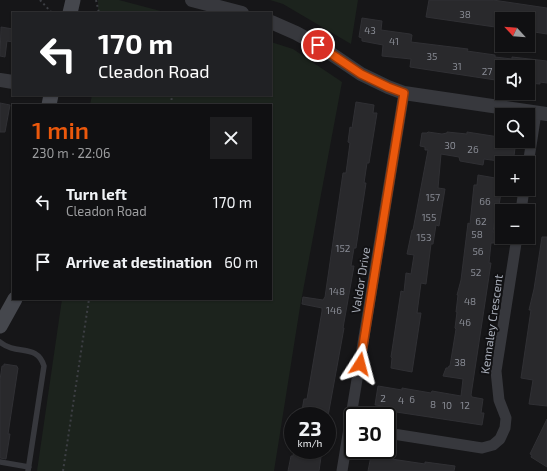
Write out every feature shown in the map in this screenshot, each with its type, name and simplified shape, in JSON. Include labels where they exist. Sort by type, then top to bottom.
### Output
[{"type":"main road","points":[[70,12],[73,0]]},
{"type":"main road","points":[[0,326],[13,300]]},
{"type":"street","points":[[192,0],[238,12]]},
{"type":"street","points":[[272,22],[318,45],[361,74],[404,93],[542,114],[530,156]]},
{"type":"street","points":[[0,80],[12,82]]},
{"type":"street","name":"Valdor Drive","points":[[354,407],[404,93]]},
{"type":"street","name":"Kennaley Crescent","points":[[396,434],[482,448],[493,445],[500,439],[505,428],[506,418],[498,395],[496,371],[516,244]]},
{"type":"street","name":"Valdor Drive","points":[[342,471],[345,459]]},
{"type":"lane","points":[[0,342],[16,350],[34,352],[42,358],[44,366],[28,469],[0,462]]},
{"type":"path","points":[[40,0],[51,12]]},
{"type":"path","points":[[96,0],[99,12]]},
{"type":"path","points":[[63,471],[89,300]]},
{"type":"shaded area","points":[[98,0],[119,0],[164,12],[98,12]]},
{"type":"shaded area","points":[[270,0],[358,0],[351,44],[283,4]]},
{"type":"shaded area","points":[[272,42],[293,49],[342,82],[300,307],[274,471],[37,471],[62,300],[272,300],[272,104],[90,104],[92,96],[272,96]]},
{"type":"building","points":[[429,0],[493,0],[547,8],[547,34],[535,32],[535,12],[495,12],[495,27],[426,17]]},
{"type":"building","points":[[362,18],[382,21],[381,30],[410,34],[412,35],[411,42],[468,49],[467,51],[495,55],[495,57],[512,59],[512,57],[547,61],[547,83],[540,82],[540,84],[535,84],[535,60],[495,60],[495,80],[410,67],[411,59],[382,56],[383,45],[362,41],[362,38],[359,37]]},
{"type":"building","points":[[1,27],[12,29],[12,42],[7,41],[5,57],[0,56]]},
{"type":"building","points":[[356,102],[374,105],[373,113],[377,113],[369,163],[367,163],[364,183],[366,183],[356,248],[354,248],[351,266],[354,266],[330,407],[303,407],[304,399],[307,399],[322,311],[322,308],[302,304],[303,297],[323,300],[325,297],[343,173],[346,173],[350,143],[348,142],[350,127],[352,128]]},
{"type":"building","points":[[0,103],[10,105],[5,132],[0,132]]},
{"type":"building","points":[[447,132],[467,134],[467,132],[495,136],[495,148],[515,148],[514,156],[495,156],[495,161],[484,159],[483,165],[460,161],[459,157],[441,154],[438,188],[445,189],[439,226],[436,225],[433,244],[431,244],[426,284],[421,283],[417,313],[421,313],[412,372],[391,368],[391,357],[401,291],[404,292],[406,273],[411,274],[414,255],[407,254],[428,150],[425,150],[425,147],[420,146],[422,133],[442,134]]},
{"type":"building","points":[[478,175],[495,178],[495,196],[500,196],[499,204],[495,204],[493,232],[495,232],[494,243],[491,243],[489,263],[491,263],[471,395],[472,397],[483,399],[481,413],[484,413],[482,425],[396,412],[396,407],[383,407],[375,405],[378,386],[431,393],[432,391],[461,396],[463,379],[443,376],[446,368],[450,366],[456,329],[457,295],[461,280],[468,223],[470,224],[474,185],[477,185]]},
{"type":"building","points":[[542,237],[547,237],[547,406],[529,404],[533,380],[521,378],[531,310],[529,310],[534,289]]},
{"type":"building","points":[[4,364],[17,366],[18,368],[8,434],[10,434],[6,459],[0,458],[0,380],[2,366],[4,366]]},
{"type":"building","points":[[547,419],[547,467],[531,457],[532,455],[530,454]]},
{"type":"building","points":[[290,459],[321,459],[319,471],[288,471]]},
{"type":"building","points":[[370,459],[391,459],[425,464],[425,462],[455,466],[454,471],[368,471]]},
{"type":"route","points":[[318,45],[361,74],[404,93],[360,364]]}]
